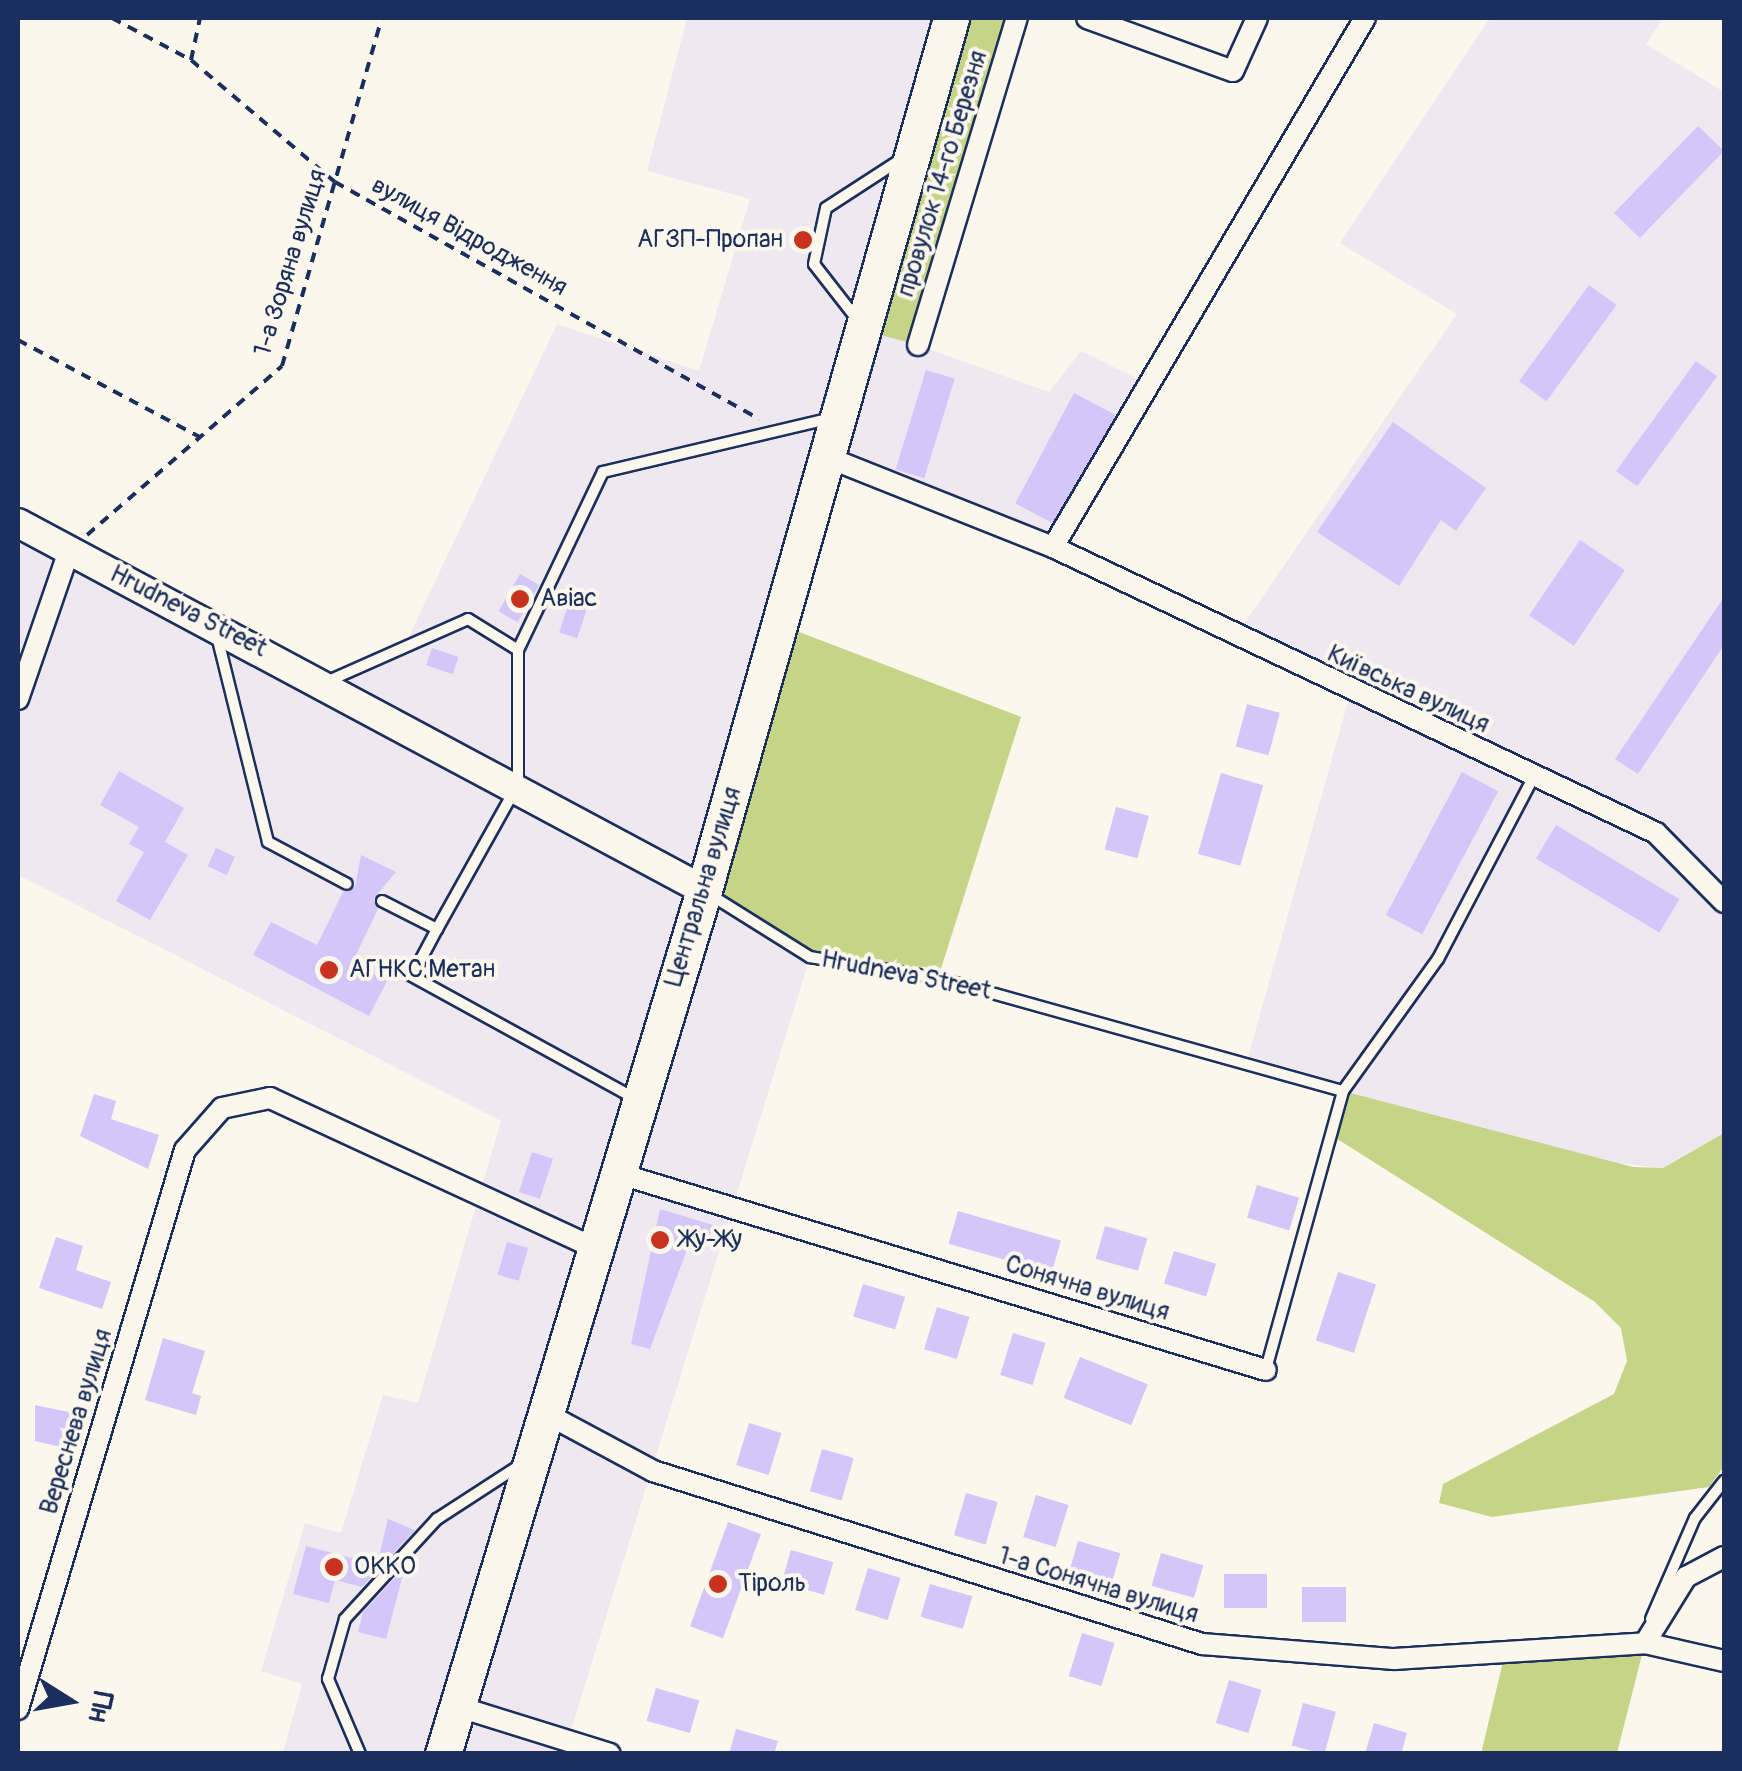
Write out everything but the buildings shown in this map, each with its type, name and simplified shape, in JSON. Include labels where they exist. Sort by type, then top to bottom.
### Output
[{"type":"highway","name":"Центральна вулиця","points":[[444,1754],[704,890],[918,150],[952,18]]},
{"type":"street","name":"провулок 14-го Березня","points":[[918,345],[1017,18]]},
{"type":"street","points":[[1087,18],[1233,71],[1258,18]]},
{"type":"street","points":[[1054,547],[1366,18]]},
{"type":"street","name":"Київська вулиця","points":[[829,458],[1054,547],[1656,832],[1724,902]]},
{"type":"street","name":"Hrudneva Street","points":[[18,523],[518,784],[704,890]]},
{"type":"street","points":[[18,699],[69,551]]},
{"type":"street","name":"Вереснева вулиця","points":[[18,1709],[185,1150],[222,1108],[270,1098],[594,1248]]},
{"type":"street","name":"Сонячна вулиця","points":[[617,1173],[1266,1370]]},
{"type":"street","name":"1-а Сонячна вулиця","points":[[544,1414],[652,1471],[1202,1644],[1394,1658],[1646,1644],[1724,1661]]},
{"type":"street","points":[[1646,1644],[1686,1577],[1724,1557]]},
{"type":"street","points":[[456,1706],[610,1754]]},
{"type":"lane","points":[[866,330],[814,264],[826,208],[918,150]]},
{"type":"lane","points":[[638,1100],[412,976],[518,784],[518,650],[604,472],[842,415]]},
{"type":"lane","points":[[326,682],[468,619],[518,650]]},
{"type":"lane","points":[[214,625],[268,842],[347,884]]},
{"type":"lane","points":[[1343,1091],[1438,959],[1534,776]]},
{"type":"lane","name":"Hrudneva Street","points":[[704,890],[810,958],[938,978],[1343,1091]]},
{"type":"lane","points":[[382,901],[437,928]]},
{"type":"lane","name":"Сонячна вулиця","points":[[1266,1370],[1343,1091]]},
{"type":"lane","points":[[360,1754],[328,1679],[345,1619],[437,1518],[532,1458]]},
{"type":"lane","points":[[1646,1644],[1696,1518],[1724,1481]]},
{"type":"path","name":"вулиця Відродження","points":[[112,18],[191,60],[334,182],[781,431]]},
{"type":"path","points":[[191,60],[200,18]]},
{"type":"path","name":"1-а Зоряна вулиця","points":[[69,551],[282,366],[382,18]]},
{"type":"path","points":[[18,340],[200,437]]},
{"type":"shaded area","points":[[687,18],[949,18],[918,345],[1049,392],[1081,351],[1150,385],[1053,547],[829,458],[704,890],[810,957],[564,1753],[283,1753],[302,1684],[261,1671],[305,1523],[341,1533],[383,1395],[418,1403],[501,1121],[18,875],[18,523],[325,682],[404,647],[557,324],[699,371],[750,199],[647,171]]},
{"type":"shaded area","points":[[1490,18],[1663,18],[1646,44],[1724,92],[1724,1133],[1662,1168],[1599,1161],[1246,1064],[1351,691],[1235,637],[1457,314],[1340,243]]},
{"type":"green space","points":[[951,18],[1017,18],[918,345],[866,331]]},
{"type":"green space","points":[[781,625],[1021,717],[938,978],[810,957],[704,890]]},
{"type":"green space","points":[[1343,1091],[1633,1167],[1663,1168],[1724,1133],[1724,1466],[1709,1487],[1492,1517],[1439,1503],[1443,1484],[1614,1394],[1627,1361],[1621,1328],[1595,1302],[1331,1135]]},
{"type":"green space","points":[[1645,1643],[1617,1753],[1481,1754],[1505,1653]]},
{"type":"place","name":"АГЗП-Пропан","points":[[803,240]]},
{"type":"place","name":"Авіас","points":[[520,599]]},
{"type":"place","name":"АГНКС Метан","points":[[329,970]]},
{"type":"place","name":"Жу-Жу","points":[[660,1240]]},
{"type":"place","name":"OKKO","points":[[334,1567]]},
{"type":"place","name":"Тіроль","points":[[718,1584]]}]
